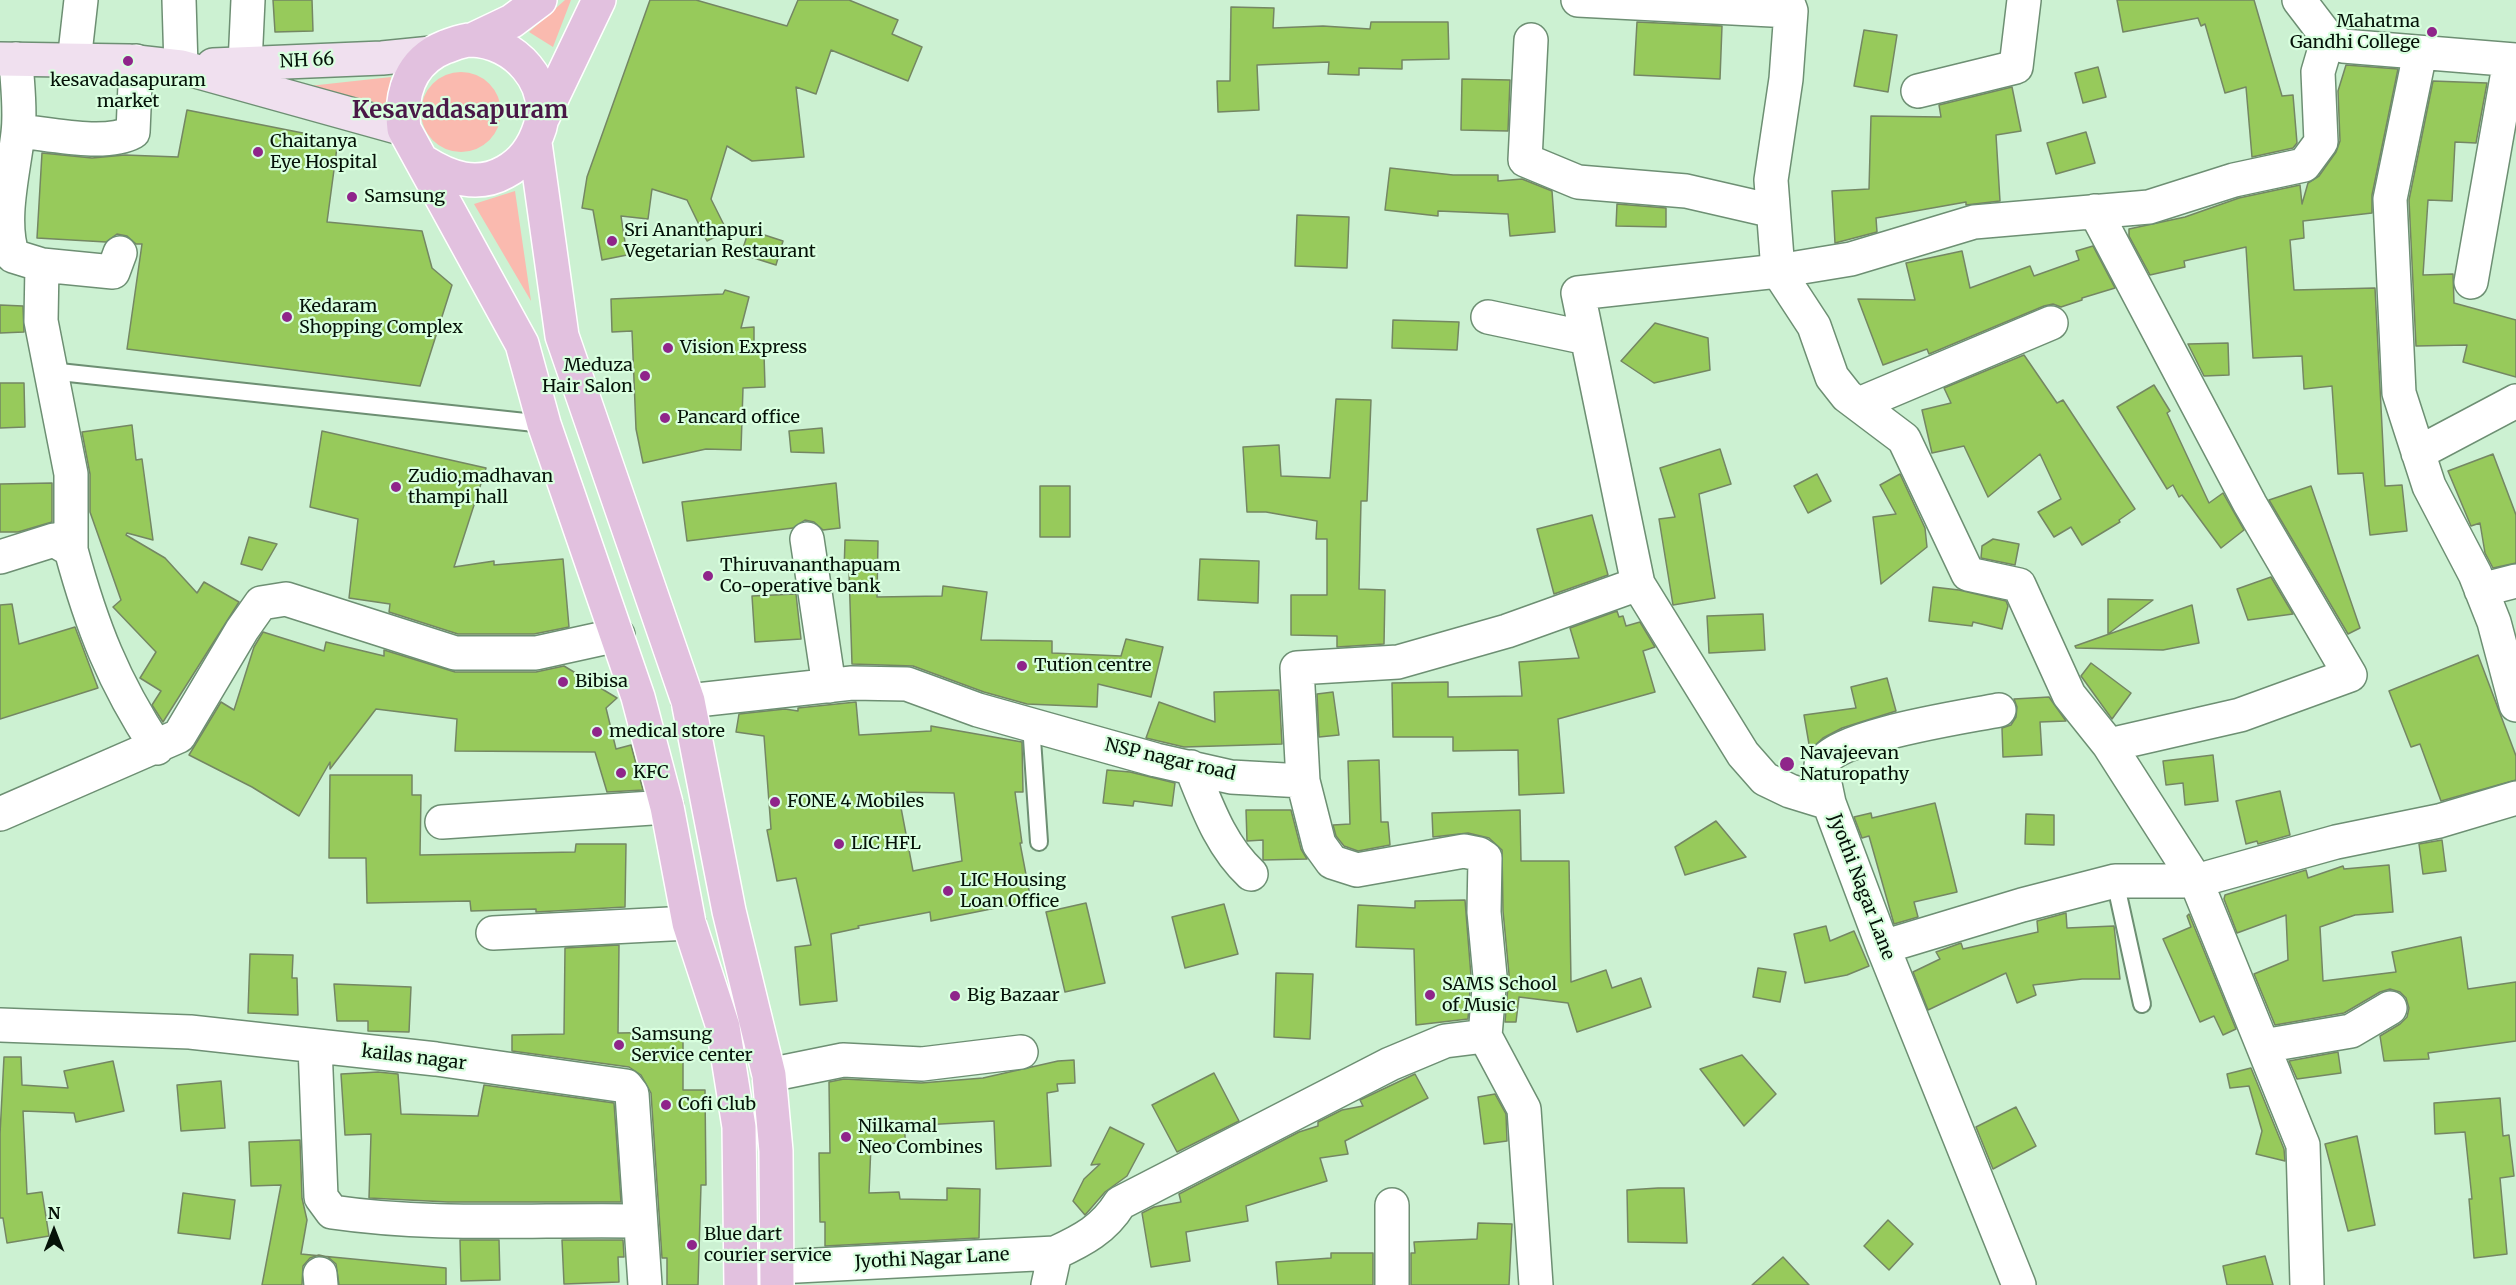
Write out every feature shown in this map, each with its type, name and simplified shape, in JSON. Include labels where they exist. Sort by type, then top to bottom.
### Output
[{"type":"main road","name":"NH 66","points":[[182,66],[382,58],[432,53],[472,40],[512,21],[540,0]]},
{"type":"main road","points":[[424,162],[442,174],[463,180],[484,180],[522,160],[539,130],[599,0]]},
{"type":"main road","points":[[472,40],[508,50],[521,60],[531,72],[538,86],[539,130],[562,336],[688,701],[729,911],[769,1075],[776,1151],[777,1276]]},
{"type":"main road","name":"NH 66","points":[[404,129],[402,108],[406,86],[416,68],[432,53]]},
{"type":"main road","points":[[8,59],[136,62],[182,66],[404,129],[424,162],[522,344],[544,424],[638,697],[667,807],[689,923],[723,1027],[739,1127],[741,1285]]},
{"type":"main road","points":[[522,344],[562,336]]},
{"type":"street","points":[[74,62],[81,0]]},
{"type":"street","points":[[179,0],[182,66]]},
{"type":"street","points":[[245,64],[248,0]]},
{"type":"street","points":[[1578,0],[1789,5],[1786,78],[1771,180],[1778,271],[1814,326],[1832,377],[1847,396],[1904,439],[1968,574],[2019,585],[2069,695],[2109,745],[2196,880],[2303,1145],[2307,1285]]},
{"type":"street","points":[[1918,92],[2016,67],[2024,0]]},
{"type":"street","points":[[2299,0],[2328,38],[2343,46],[2513,60],[2471,282]]},
{"type":"street","points":[[1778,271],[1851,259],[1974,222],[2149,207],[2234,180],[2304,165],[2320,142],[2318,72],[2328,38]]},
{"type":"street","points":[[1531,40],[1525,160],[1578,182],[1686,191],[1773,211]]},
{"type":"street","points":[[2420,53],[2390,199],[2399,393],[2429,486],[2481,590],[2494,622],[2516,705]]},
{"type":"street","points":[[8,59],[19,131],[11,181],[7,240],[13,256],[42,265],[113,272],[120,253]]},
{"type":"street","points":[[19,131],[94,139],[122,138],[133,132],[136,62]]},
{"type":"street","points":[[2095,211],[2250,504],[2350,675],[2240,715],[2109,745]]},
{"type":"street","points":[[42,265],[41,321],[71,474],[71,550],[98,639],[128,705],[157,748]]},
{"type":"street","name":"Jyothi Nagar Lane","points":[[1778,271],[1578,293],[1638,584],[1743,754],[1765,779],[1790,791],[1829,803],[1883,947],[2019,1285]]},
{"type":"street","points":[[1488,317],[1587,338]]},
{"type":"street","points":[[1859,404],[2051,323]]},
{"type":"street","points":[[2418,453],[2516,401]]},
{"type":"street","points":[[807,539],[829,686]]},
{"type":"street","points":[[0,556],[54,540],[71,550]]},
{"type":"street","points":[[2481,590],[2516,581]]},
{"type":"street","points":[[1536,1285],[1524,1109],[1485,1036],[1490,976],[1484,912],[1485,858],[1479,854],[1464,851],[1357,870],[1332,862],[1320,844],[1303,781],[1296,668],[1398,662],[1507,631],[1638,584]]},
{"type":"street","points":[[0,814],[157,748],[179,736],[242,630],[261,603],[286,599],[454,653],[536,653],[618,635]]},
{"type":"street","name":"NSP nagar road","points":[[688,701],[852,683],[907,684],[978,710],[1231,777],[1303,781]]},
{"type":"street","points":[[1829,803],[1821,765],[1830,754],[1889,731],[1999,710]]},
{"type":"street","points":[[1191,767],[1213,821],[1232,856],[1251,874]]},
{"type":"street","points":[[1883,947],[2022,905],[2115,881],[2196,880],[2336,842],[2439,821],[2516,798]]},
{"type":"street","points":[[442,822],[667,807]]},
{"type":"street","points":[[493,933],[689,923]]},
{"type":"street","points":[[2263,1046],[2351,1032],[2390,1008]]},
{"type":"street","name":"kailas nagar","points":[[0,1025],[190,1032],[436,1059],[626,1086],[632,1094],[645,1285]]},
{"type":"street","points":[[1048,1285],[1055,1253],[1090,1236],[1110,1219],[1120,1203],[1390,1064],[1445,1041],[1485,1036]]},
{"type":"street","points":[[315,1046],[321,1197],[332,1212],[365,1217],[483,1223],[640,1221]]},
{"type":"street","points":[[769,1075],[843,1060],[922,1064],[1021,1052]]},
{"type":"street","points":[[1392,1205],[1392,1285]]},
{"type":"street","name":"Jyothi Nagar Lane","points":[[777,1276],[1055,1253]]},
{"type":"lane","points":[[50,371],[544,424]]},
{"type":"lane","points":[[1031,724],[1039,842]]},
{"type":"lane","points":[[2115,881],[2142,1004]]},
{"type":"shaded area","points":[[565,0],[571,0],[553,47],[529,32]]},
{"type":"shaded area","points":[[461,72],[476,75],[489,84],[498,97],[501,112],[498,127],[489,140],[476,149],[461,152],[446,149],[433,140],[424,127],[421,112],[424,97],[433,84],[446,75]]},
{"type":"shaded area","points":[[391,77],[386,112],[309,86]]},
{"type":"shaded area","points":[[515,191],[531,301],[474,204]]},
{"type":"building","points":[[273,0],[312,0],[313,31],[275,32]]},
{"type":"building","points":[[650,0],[696,0],[787,26],[798,0],[849,0],[898,20],[892,34],[922,47],[908,81],[831,50],[816,94],[796,87],[804,157],[752,161],[727,146],[711,199],[727,231],[707,241],[687,200],[652,189],[648,219],[621,216],[627,255],[602,260],[593,210],[582,208],[587,177]]},
{"type":"building","points":[[2117,0],[2254,0],[2282,96],[2293,95],[2297,143],[2293,148],[2252,157],[2246,87],[2225,93],[2205,24],[2201,26],[2198,18],[2123,32]]},
{"type":"building","points":[[1231,7],[1274,8],[1273,28],[1323,26],[1370,29],[1371,22],[1448,22],[1449,59],[1402,60],[1402,69],[1359,68],[1359,75],[1328,74],[1329,62],[1257,65],[1259,110],[1218,112],[1217,81],[1230,81]]},
{"type":"building","points":[[1637,22],[1722,26],[1720,79],[1634,75]]},
{"type":"building","points":[[1864,30],[1897,35],[1888,92],[1854,86]]},
{"type":"building","points":[[2346,65],[2398,69],[2372,195],[2372,213],[2303,221],[2304,238],[2290,240],[2294,290],[2375,288],[2385,486],[2402,485],[2407,531],[2370,535],[2363,473],[2338,474],[2332,386],[2304,389],[2302,356],[2253,358],[2246,247],[2184,261],[2185,267],[2150,275],[2129,236],[2129,229],[2185,217],[2239,198],[2300,185],[2302,204],[2308,183],[2319,176],[2336,152],[2340,141],[2338,91]]},
{"type":"building","points":[[2098,67],[2106,97],[2083,103],[2075,73]]},
{"type":"building","points":[[1462,79],[1510,80],[1508,131],[1461,130]]},
{"type":"building","points":[[2433,81],[2487,83],[2476,143],[2455,142],[2452,201],[2428,200],[2423,275],[2453,274],[2454,303],[2516,320],[2516,377],[2463,362],[2467,345],[2416,346],[2409,200]]},
{"type":"building","points":[[2012,87],[2021,131],[1996,135],[2000,201],[1966,205],[1966,202],[1876,218],[1877,232],[1835,243],[1832,191],[1869,189],[1871,116],[1941,117],[1939,105]]},
{"type":"building","name":"Kedaram Shopping Complex","points":[[187,110],[338,140],[327,222],[422,231],[432,268],[452,285],[420,386],[127,349],[142,244],[136,244],[127,236],[117,234],[106,242],[37,238],[42,153],[92,158],[125,155],[178,157]]},
{"type":"building","points":[[2086,132],[2095,163],[2056,174],[2047,143]]},
{"type":"building","points":[[1390,168],[1453,175],[1498,175],[1498,181],[1522,179],[1552,191],[1555,232],[1510,236],[1508,214],[1438,211],[1438,216],[1385,210]]},
{"type":"building","points":[[1617,204],[1666,208],[1666,227],[1616,226]]},
{"type":"building","points":[[1297,215],[1349,217],[1347,268],[1295,266]]},
{"type":"building","points":[[749,230],[783,241],[776,265],[741,254]]},
{"type":"building","points":[[2093,246],[2115,288],[2061,307],[2053,304],[2044,306],[1929,354],[1927,349],[1883,365],[1858,299],[1915,300],[1906,263],[1962,251],[1970,288],[2030,266],[2034,276],[2079,260],[2076,251]]},
{"type":"building","points":[[725,290],[749,297],[741,328],[754,327],[754,354],[764,354],[765,387],[743,388],[741,450],[706,449],[643,463],[636,429],[632,331],[612,332],[611,299],[723,294]]},
{"type":"building","points":[[0,305],[23,306],[24,332],[0,333]]},
{"type":"building","points":[[1393,320],[1459,322],[1457,350],[1392,348]]},
{"type":"building","points":[[1655,323],[1708,338],[1710,370],[1654,383],[1621,361]]},
{"type":"building","points":[[2228,343],[2229,375],[2204,376],[2188,344]]},
{"type":"building","points":[[2024,355],[2057,403],[2063,400],[2135,509],[2119,520],[2120,522],[2082,545],[2071,527],[2054,537],[2038,512],[2061,499],[2040,454],[1988,497],[1964,446],[1932,453],[1922,410],[1951,403],[1944,388]]},
{"type":"building","points":[[0,383],[24,383],[25,427],[0,428]]},
{"type":"building","points":[[2154,385],[2170,411],[2167,413],[2209,503],[2223,493],[2244,530],[2221,548],[2182,495],[2179,497],[2173,485],[2167,489],[2117,407]]},
{"type":"building","points":[[1336,399],[1371,400],[1367,501],[1361,501],[1359,589],[1385,590],[1384,644],[1337,647],[1337,636],[1291,635],[1291,595],[1327,595],[1327,539],[1316,539],[1317,521],[1266,512],[1247,512],[1243,447],[1279,445],[1281,476],[1330,478]]},
{"type":"building","points":[[132,425],[136,460],[142,459],[153,540],[127,533],[126,535],[165,558],[197,593],[204,582],[239,602],[163,722],[152,705],[161,691],[140,678],[156,652],[113,607],[121,600],[90,512],[90,474],[82,432]]},
{"type":"building","points":[[822,428],[824,453],[791,452],[789,431]]},
{"type":"building","points":[[322,431],[486,468],[454,567],[494,561],[494,565],[563,559],[569,627],[534,634],[458,634],[389,612],[390,604],[349,598],[358,519],[310,507]]},
{"type":"building","points":[[1720,449],[1731,484],[1699,494],[1715,598],[1673,605],[1659,519],[1675,517],[1660,468]]},
{"type":"building","points":[[2493,454],[2516,515],[2516,563],[2493,568],[2485,553],[2480,523],[2471,526],[2448,471]]},
{"type":"building","points":[[1817,474],[1831,501],[1808,513],[1794,486]]},
{"type":"building","points":[[1900,474],[1925,528],[1927,547],[1881,584],[1873,517],[1896,514],[1880,485]]},
{"type":"building","points":[[52,483],[52,522],[18,532],[0,532],[0,484]]},
{"type":"building","points":[[836,483],[840,528],[823,530],[814,522],[805,520],[793,528],[687,541],[682,502]]},
{"type":"building","points":[[1040,486],[1070,486],[1070,537],[1040,537]]},
{"type":"building","points":[[2311,486],[2360,628],[2348,634],[2269,500]]},
{"type":"building","points":[[1592,515],[1608,575],[1554,594],[1537,529]]},
{"type":"building","points":[[249,537],[277,544],[262,570],[241,564]]},
{"type":"building","points":[[1993,539],[2019,544],[2015,565],[1981,558],[1982,546]]},
{"type":"building","points":[[845,540],[878,541],[877,597],[942,596],[943,586],[987,592],[981,640],[1052,641],[1052,653],[1121,656],[1126,639],[1163,647],[1151,697],[1098,684],[1097,707],[1027,704],[984,692],[913,666],[852,664],[849,572],[844,572]]},
{"type":"building","points":[[1200,559],[1259,561],[1258,603],[1198,600]]},
{"type":"building","points":[[2271,577],[2293,614],[2248,620],[2237,589]]},
{"type":"building","points":[[1933,587],[1959,590],[2006,601],[2008,606],[2002,629],[1973,622],[1972,626],[1929,621]]},
{"type":"building","points":[[796,594],[801,639],[755,642],[752,596]]},
{"type":"building","points":[[2108,599],[2153,600],[2108,634]]},
{"type":"building","points":[[12,604],[19,644],[75,627],[98,688],[0,719],[0,605]]},
{"type":"building","points":[[2192,605],[2199,643],[2163,650],[2076,648],[2075,646]]},
{"type":"building","points":[[1617,611],[1619,617],[1623,616],[1626,626],[1640,622],[1655,647],[1643,651],[1655,692],[1558,719],[1564,793],[1519,795],[1518,750],[1453,751],[1453,737],[1393,737],[1392,683],[1448,682],[1448,697],[1522,696],[1519,662],[1579,658],[1570,628]]},
{"type":"building","points":[[1763,614],[1765,650],[1709,653],[1707,616]]},
{"type":"building","points":[[263,632],[324,651],[326,642],[384,656],[384,650],[455,672],[536,672],[564,666],[617,698],[606,708],[616,749],[631,745],[643,790],[607,792],[595,752],[455,751],[457,719],[376,709],[330,769],[330,762],[299,816],[252,787],[189,755],[221,702],[234,710],[254,647]]},
{"type":"building","points":[[2478,655],[2516,756],[2516,780],[2441,801],[2420,744],[2411,747],[2389,691]]},
{"type":"building","points":[[2091,663],[2131,693],[2112,719],[2081,676]]},
{"type":"building","points":[[1887,678],[1896,711],[1842,728],[1823,738],[1810,750],[1804,715],[1856,708],[1851,687]]},
{"type":"building","points":[[1279,690],[1282,744],[1184,747],[1146,738],[1159,702],[1215,722],[1214,692]]},
{"type":"building","points":[[1333,692],[1339,735],[1319,737],[1317,694]]},
{"type":"building","points":[[2049,697],[2066,721],[2040,722],[2042,755],[2003,757],[2002,728],[2011,725],[2016,717],[2017,707],[2014,699]]},
{"type":"building","points":[[856,702],[859,735],[931,731],[931,726],[1022,742],[1023,792],[1015,792],[1022,843],[1020,843],[1031,901],[931,921],[930,912],[858,926],[859,928],[831,934],[837,1001],[800,1005],[795,947],[811,945],[796,878],[777,881],[767,830],[771,829],[764,736],[736,732],[739,714],[785,709],[798,711],[798,708]],"holes":[[[898,792],[954,793],[962,861],[913,871]]]},
{"type":"building","points":[[2213,755],[2218,801],[2185,805],[2183,783],[2166,785],[2163,761]]},
{"type":"building","points":[[1379,760],[1381,822],[1388,822],[1390,845],[1358,851],[1344,846],[1336,836],[1333,825],[1350,824],[1348,761]]},
{"type":"building","points":[[1107,770],[1130,772],[1175,783],[1172,806],[1134,801],[1133,806],[1103,803]]},
{"type":"building","points":[[330,775],[412,775],[412,795],[421,795],[420,855],[575,852],[576,844],[626,844],[625,907],[536,912],[536,909],[471,911],[470,901],[367,903],[366,858],[329,858]]},
{"type":"building","points":[[2280,791],[2290,835],[2258,844],[2257,841],[2246,844],[2236,801]]},
{"type":"building","points":[[1935,803],[1957,892],[1914,902],[1918,917],[1894,924],[1869,836],[1862,838],[1854,817],[1871,813],[1872,818]]},
{"type":"building","points":[[1246,810],[1291,810],[1301,849],[1307,859],[1263,860],[1263,840],[1247,841]]},
{"type":"building","points":[[1520,810],[1521,861],[1569,861],[1571,982],[1606,970],[1612,988],[1641,978],[1651,1007],[1577,1032],[1568,1003],[1519,997],[1516,1022],[1505,1022],[1509,974],[1503,911],[1502,850],[1489,838],[1468,833],[1433,837],[1432,813]]},
{"type":"building","points":[[2026,814],[2054,815],[2054,845],[2025,844]]},
{"type":"building","points":[[1716,821],[1746,857],[1685,875],[1675,847]]},
{"type":"building","points":[[2442,840],[2446,871],[2423,874],[2419,844]]},
{"type":"building","points":[[2389,865],[2393,912],[2355,915],[2320,927],[2323,981],[2396,972],[2392,952],[2461,937],[2468,989],[2516,982],[2516,1041],[2428,1053],[2429,1059],[2384,1061],[2380,1036],[2400,1024],[2407,1017],[2409,1008],[2406,998],[2400,992],[2390,989],[2380,992],[2344,1013],[2275,1025],[2254,974],[2288,960],[2286,915],[2237,933],[2224,899],[2225,895],[2306,870],[2308,878],[2343,866],[2344,869]]},
{"type":"building","points":[[1465,900],[1471,976],[1468,1019],[1416,1025],[1414,949],[1356,947],[1358,905],[1415,908],[1415,901]]},
{"type":"building","points":[[1086,903],[1105,983],[1065,992],[1046,912]]},
{"type":"building","points":[[1224,904],[1238,954],[1185,968],[1172,917]]},
{"type":"building","points":[[2066,913],[2067,928],[2114,926],[2120,979],[2082,979],[2033,985],[2036,995],[2017,1003],[2006,973],[1928,1010],[1913,972],[1940,959],[1936,952],[1961,943],[1963,949],[2038,932],[2037,921]]},
{"type":"building","points":[[2189,914],[2236,1029],[2223,1035],[2214,1016],[2200,1022],[2163,939],[2191,927],[2187,916]]},
{"type":"building","points":[[1826,926],[1830,941],[1854,931],[1869,966],[1847,975],[1805,983],[1794,934]]},
{"type":"building","points":[[619,945],[618,1033],[683,1032],[683,1090],[705,1090],[706,1185],[701,1185],[698,1285],[667,1285],[667,1258],[662,1258],[651,1093],[641,1075],[629,1067],[512,1051],[512,1035],[564,1034],[565,948]]},
{"type":"building","points":[[250,954],[293,955],[292,978],[297,978],[298,1015],[248,1013]]},
{"type":"building","points":[[1758,968],[1786,972],[1780,1002],[1753,997]]},
{"type":"building","points":[[1276,973],[1313,974],[1310,1039],[1274,1037]]},
{"type":"building","points":[[334,984],[411,987],[409,1032],[368,1031],[368,1021],[337,1021]]},
{"type":"building","points":[[2338,1052],[2341,1073],[2297,1079],[2289,1061]]},
{"type":"building","points":[[1742,1055],[1776,1094],[1744,1126],[1700,1069]]},
{"type":"building","points":[[4,1057],[21,1057],[22,1085],[68,1088],[64,1071],[113,1061],[124,1111],[76,1122],[74,1113],[23,1111],[27,1194],[42,1192],[49,1236],[7,1243],[3,1218],[0,1218],[0,1134]]},
{"type":"building","points":[[1074,1060],[1075,1083],[1057,1084],[1058,1091],[1047,1093],[1051,1166],[996,1169],[994,1121],[905,1126],[905,1143],[871,1144],[869,1193],[899,1192],[900,1199],[947,1200],[947,1188],[980,1189],[979,1238],[825,1246],[825,1222],[820,1222],[819,1153],[830,1153],[829,1082],[844,1079],[921,1083],[983,1078],[1058,1061]]},
{"type":"building","points":[[2251,1068],[2284,1149],[2285,1161],[2256,1154],[2262,1131],[2249,1086],[2230,1088],[2227,1074]]},
{"type":"building","points":[[378,1072],[398,1074],[401,1114],[478,1116],[484,1085],[614,1103],[621,1202],[448,1202],[369,1198],[371,1134],[345,1135],[341,1074]]},
{"type":"building","points":[[1214,1073],[1239,1121],[1177,1152],[1152,1105]]},
{"type":"building","points":[[1415,1074],[1428,1098],[1345,1141],[1348,1154],[1320,1158],[1327,1181],[1246,1206],[1248,1221],[1186,1232],[1190,1261],[1151,1267],[1142,1213],[1154,1207],[1181,1202],[1179,1194],[1299,1132],[1318,1126],[1318,1122],[1342,1110],[1363,1106],[1360,1100]]},
{"type":"building","points":[[221,1081],[225,1128],[181,1131],[177,1085]]},
{"type":"building","points":[[1495,1094],[1506,1114],[1507,1141],[1484,1144],[1478,1097]]},
{"type":"building","points":[[2500,1098],[2503,1136],[2509,1135],[2514,1176],[2500,1178],[2507,1254],[2474,1258],[2469,1199],[2472,1199],[2465,1132],[2435,1134],[2434,1103]]},
{"type":"building","points":[[2016,1107],[2036,1146],[1993,1169],[1976,1127]]},
{"type":"building","points":[[1110,1127],[1144,1144],[1127,1176],[1105,1192],[1085,1215],[1073,1201],[1084,1179],[1100,1164],[1091,1165]]},
{"type":"building","points":[[2357,1136],[2375,1225],[2348,1231],[2325,1144]]},
{"type":"building","points":[[300,1140],[302,1198],[307,1220],[301,1254],[317,1256],[310,1258],[303,1266],[302,1285],[262,1285],[281,1185],[251,1186],[249,1142]]},
{"type":"building","points":[[1684,1188],[1687,1243],[1628,1242],[1627,1190]]},
{"type":"building","points":[[183,1193],[235,1200],[230,1239],[178,1233]]},
{"type":"building","points":[[1888,1220],[1913,1244],[1889,1270],[1864,1246]]},
{"type":"building","points":[[1478,1223],[1512,1224],[1509,1285],[1411,1285],[1411,1253],[1415,1253],[1414,1242],[1477,1239]]},
{"type":"building","points":[[460,1240],[499,1240],[500,1280],[461,1281]]},
{"type":"building","points":[[562,1240],[623,1240],[624,1257],[618,1257],[619,1282],[564,1284]]},
{"type":"building","points":[[1331,1253],[1373,1253],[1373,1285],[1278,1285],[1276,1262],[1331,1258]]},
{"type":"building","points":[[325,1256],[446,1268],[446,1285],[339,1285],[336,1264]]},
{"type":"building","points":[[2265,1256],[2273,1285],[2227,1285],[2223,1266]]},
{"type":"building","points":[[1783,1257],[1809,1285],[1752,1285]]},
{"type":"place","name":"Mahatma Gandhi College","points":[[2432,32]]},
{"type":"place","name":"kesavadasapuram market","points":[[128,61]]},
{"type":"place","name":"Chaitanya Eye Hospital","points":[[258,152]]},
{"type":"place","name":"Samsung","points":[[352,197]]},
{"type":"place","name":"Sri Ananthapuri Vegetarian Restaurant","points":[[612,241]]},
{"type":"place","name":"Kedaram Shopping Complex","points":[[287,317]]},
{"type":"place","name":"Vision Express","points":[[668,348]]},
{"type":"place","name":"Meduza Hair Salon","points":[[645,376]]},
{"type":"place","name":"Pancard office","points":[[665,418]]},
{"type":"place","name":"Zudio,madhavan thampi hall","points":[[396,487]]},
{"type":"place","name":"Thiruvananthapuam Co-operative bank","points":[[708,576]]},
{"type":"place","name":"Tution centre","points":[[1022,666]]},
{"type":"place","name":"Bibisa","points":[[563,682]]},
{"type":"place","name":"medical store","points":[[597,732]]},
{"type":"place","name":"Navajeevan Naturopathy","points":[[1787,764]]},
{"type":"place","name":"KFC","points":[[621,773]]},
{"type":"place","name":"FONE 4 Mobiles","points":[[775,802]]},
{"type":"place","name":"LIC HFL","points":[[839,844]]},
{"type":"place","name":"LIC Housing Loan Office","points":[[948,891]]},
{"type":"place","name":"SAMS School of Music","points":[[1430,995]]},
{"type":"place","name":"Big Bazaar","points":[[955,996]]},
{"type":"place","name":"Samsung Service center","points":[[619,1045]]},
{"type":"place","name":"Cofi Club","points":[[666,1105]]},
{"type":"place","name":"Nilkamal Neo Combines","points":[[846,1137]]},
{"type":"place","name":"Blue dart courier service","points":[[692,1245]]},
{"type":"district","name":"Kesavadasapuram","points":[[460,111]]}]
